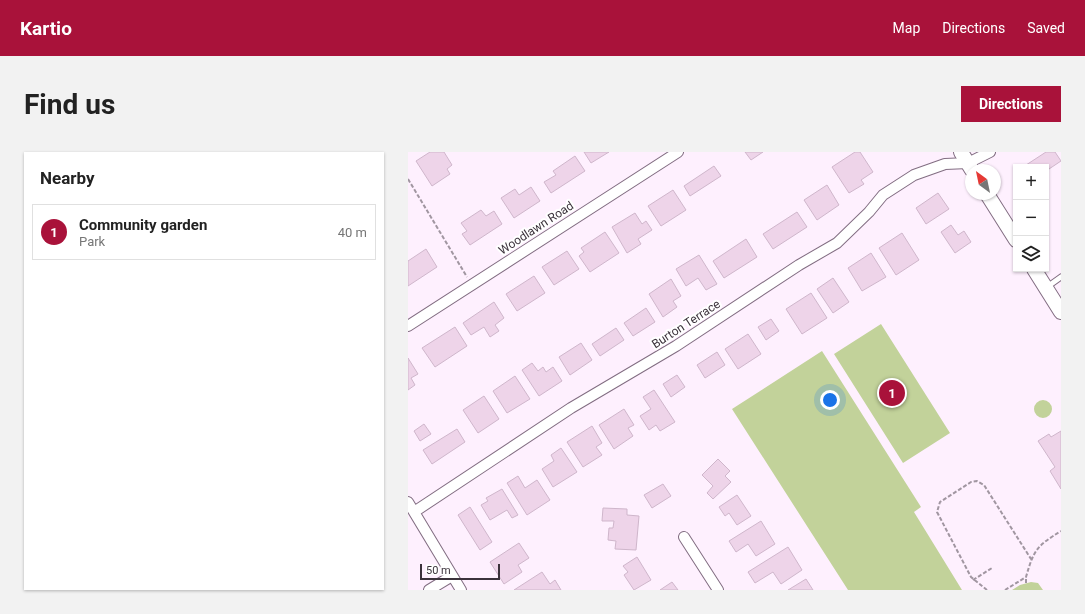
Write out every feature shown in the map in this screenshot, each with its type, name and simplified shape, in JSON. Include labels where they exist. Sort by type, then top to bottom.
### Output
[{"type":"street","name":"Woodlawn Road","points":[[408,326],[678,152]]},
{"type":"street","points":[[967,162],[990,152]]},
{"type":"street","name":"Burton Terrace","points":[[414,512],[571,408],[676,346],[836,243],[869,212],[883,195],[914,175],[945,164],[967,162]]},
{"type":"street","points":[[991,200],[1013,236]]},
{"type":"street","points":[[1036,272],[1061,312]]},
{"type":"street","points":[[408,502],[461,590]]},
{"type":"street","points":[[684,537],[718,590]]},
{"type":"street","points":[[429,590],[452,576]]},
{"type":"lane","points":[[1046,287],[1061,278]]},
{"type":"path","points":[[408,179],[472,285]]},
{"type":"path","points":[[987,590],[973,580],[936,512],[940,502],[970,482],[978,481],[984,485],[1031,559]]},
{"type":"path","points":[[1026,583],[1026,577],[1031,559],[1042,542],[1061,531]]},
{"type":"path","points":[[973,580],[992,568]]},
{"type":"path","points":[[1005,590],[1026,577]]},
{"type":"green space","points":[[881,324],[950,433],[903,463],[834,354]]},
{"type":"green space","points":[[822,351],[921,507],[914,512],[962,590],[848,590],[732,409]]},
{"type":"green space","points":[[1043,400],[1049,403],[1052,409],[1049,415],[1043,418],[1037,415],[1034,409],[1037,403]]},
{"type":"green space","points":[[1031,582],[1038,583],[1043,590],[1012,590],[1020,585]]},
{"type":"building","points":[[430,152],[444,152],[452,165],[447,169],[450,174],[432,186],[416,161]]},
{"type":"building","points":[[584,152],[609,152],[591,163]]},
{"type":"building","points":[[745,152],[763,152],[751,160]]},
{"type":"building","points":[[855,152],[860,152],[873,172],[861,180],[864,184],[849,193],[832,167]]},
{"type":"building","points":[[1046,152],[1055,152],[1061,161],[1049,169],[1049,164],[1028,164]]},
{"type":"building","points":[[575,156],[585,171],[551,193],[544,182],[556,175],[553,171]]},
{"type":"building","points":[[714,166],[721,176],[690,196],[684,186]]},
{"type":"building","points":[[827,185],[839,205],[817,220],[804,200]]},
{"type":"building","points":[[531,187],[540,201],[514,218],[501,198],[515,189],[519,195]]},
{"type":"building","points":[[673,190],[686,210],[661,226],[648,206]]},
{"type":"building","points":[[938,193],[949,209],[926,224],[916,208]]},
{"type":"building","points":[[481,210],[486,216],[494,211],[502,224],[470,245],[462,234],[467,231],[461,223]]},
{"type":"building","points":[[797,212],[807,227],[773,249],[763,234]]},
{"type":"building","points":[[635,213],[642,224],[646,221],[652,230],[638,239],[641,244],[627,253],[612,227]]},
{"type":"building","points":[[951,225],[958,235],[964,231],[971,242],[955,253],[941,232]]},
{"type":"building","points":[[605,232],[619,253],[590,272],[579,256],[584,252],[581,248]]},
{"type":"building","points":[[902,233],[919,260],[896,275],[879,248]]},
{"type":"building","points":[[746,239],[757,257],[724,278],[713,261]]},
{"type":"building","points":[[426,249],[437,267],[408,286],[408,261]]},
{"type":"building","points":[[567,251],[579,269],[554,285],[542,267]]},
{"type":"building","points":[[871,253],[886,277],[862,291],[848,268]]},
{"type":"building","points":[[699,255],[717,284],[706,290],[698,278],[686,286],[676,269]]},
{"type":"building","points":[[534,276],[545,293],[517,311],[506,294]]},
{"type":"building","points":[[833,278],[849,302],[833,313],[817,289]]},
{"type":"building","points":[[671,279],[681,296],[673,301],[677,307],[663,317],[649,294]]},
{"type":"building","points":[[811,293],[827,318],[802,334],[786,309]]},
{"type":"building","points":[[494,302],[504,318],[495,325],[499,331],[490,337],[484,327],[471,335],[463,323]]},
{"type":"building","points":[[646,308],[655,322],[633,336],[624,323]]},
{"type":"building","points":[[771,319],[779,331],[766,340],[758,327]]},
{"type":"building","points":[[455,327],[467,346],[435,367],[422,348]]},
{"type":"building","points":[[616,328],[624,340],[600,356],[592,344]]},
{"type":"building","points":[[748,334],[761,354],[738,369],[725,349]]},
{"type":"building","points":[[581,343],[592,360],[570,375],[559,357]]},
{"type":"building","points":[[717,352],[725,365],[705,378],[697,365]]},
{"type":"building","points":[[408,358],[418,374],[411,378],[415,385],[408,390]]},
{"type":"building","points":[[532,363],[538,371],[543,367],[546,372],[553,367],[562,381],[539,396],[522,370]]},
{"type":"building","points":[[677,375],[685,387],[671,397],[663,384]]},
{"type":"building","points":[[515,376],[530,399],[507,413],[493,391]]},
{"type":"building","points":[[654,390],[675,422],[660,431],[656,425],[649,430],[640,416],[651,409],[643,397]]},
{"type":"building","points":[[484,396],[499,419],[478,433],[463,410]]},
{"type":"building","points":[[624,409],[634,425],[628,428],[633,436],[614,449],[599,425]]},
{"type":"building","points":[[424,424],[431,434],[420,441],[414,431]]},
{"type":"building","points":[[592,426],[602,443],[596,447],[602,455],[583,467],[567,442]]},
{"type":"building","points":[[457,429],[465,442],[432,464],[423,450]]},
{"type":"building","points":[[1061,431],[1061,489],[1050,471],[1055,467],[1038,441],[1049,434],[1051,437]]},
{"type":"building","points":[[561,448],[577,472],[553,487],[542,469],[554,461],[551,455]]},
{"type":"building","points":[[718,459],[730,471],[725,476],[731,482],[713,499],[707,493],[713,486],[702,475]]},
{"type":"building","points":[[518,476],[525,488],[537,480],[550,500],[527,515],[507,483]]},
{"type":"building","points":[[663,484],[671,496],[652,508],[644,495]]},
{"type":"building","points":[[502,489],[518,515],[512,518],[507,510],[490,520],[481,505],[488,501],[486,498]]},
{"type":"building","points":[[737,495],[751,516],[737,525],[729,513],[725,516],[719,507]]},
{"type":"building","points":[[470,507],[492,542],[480,550],[458,515]]},
{"type":"building","points":[[603,508],[627,509],[627,515],[639,516],[636,550],[615,549],[616,541],[608,540],[609,528],[613,528],[614,521],[602,521]]},
{"type":"building","points":[[761,521],[775,544],[756,556],[748,544],[736,552],[729,541]]},
{"type":"building","points":[[519,543],[529,558],[518,565],[522,572],[504,584],[490,562]]},
{"type":"building","points":[[788,547],[802,570],[781,584],[773,572],[755,583],[748,572]]},
{"type":"building","points":[[637,557],[651,580],[634,590],[624,575],[628,572],[623,566]]},
{"type":"building","points":[[542,572],[550,584],[555,580],[561,590],[514,590]]},
{"type":"building","points":[[806,579],[813,590],[788,590]]},
{"type":"building","points":[[672,582],[678,590],[660,590]]},
{"type":"place","name":"Community garden","points":[[892,393]]}]
